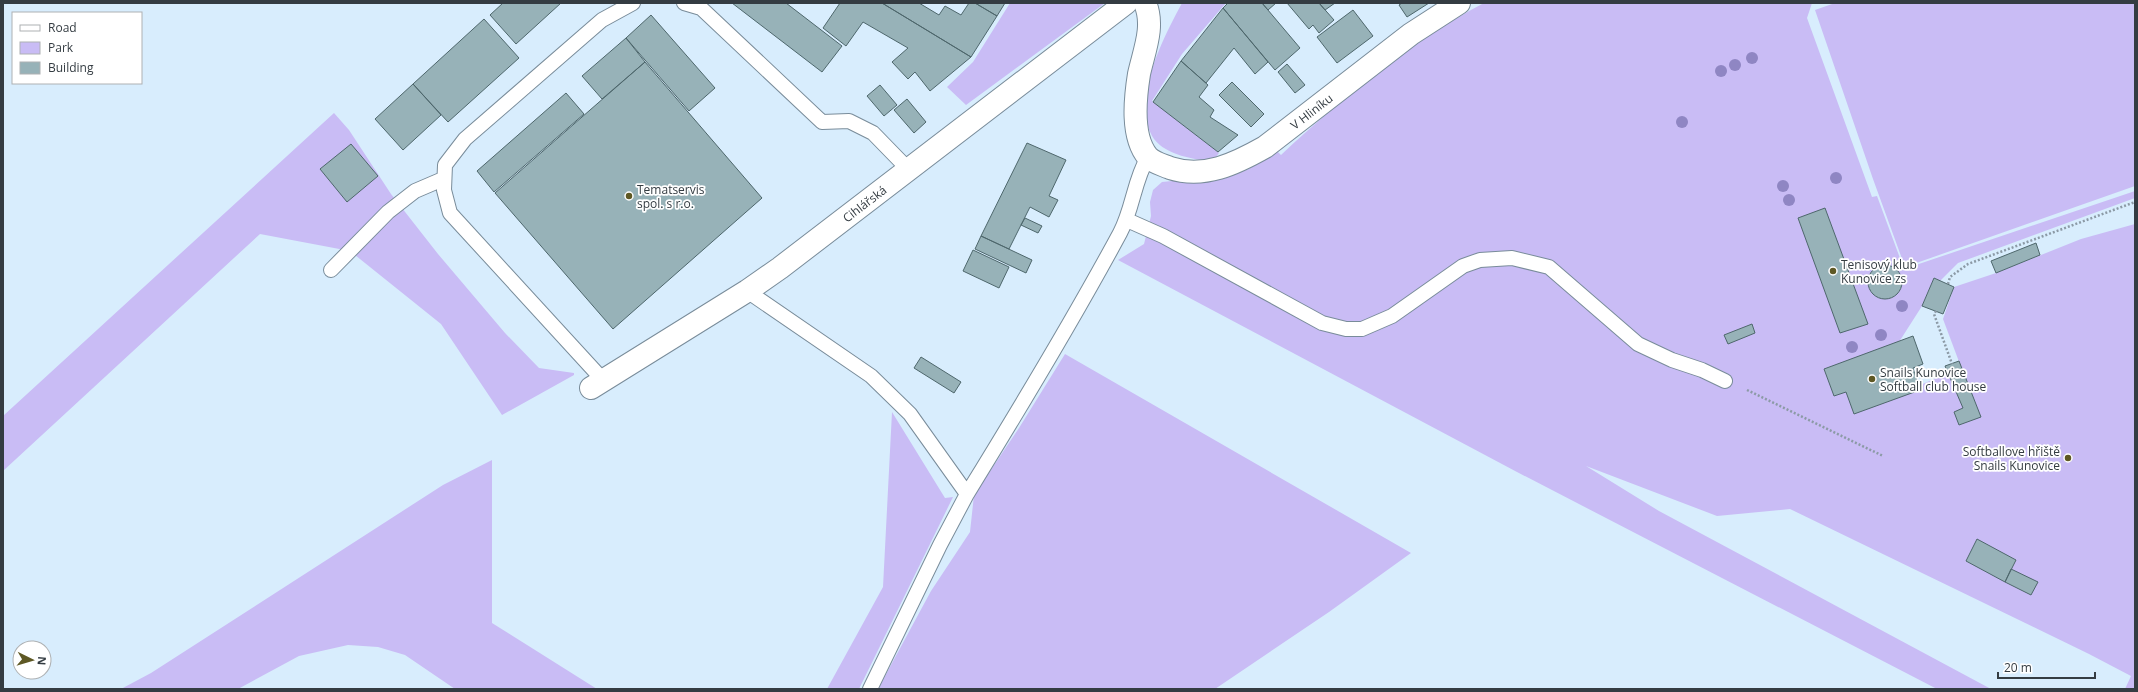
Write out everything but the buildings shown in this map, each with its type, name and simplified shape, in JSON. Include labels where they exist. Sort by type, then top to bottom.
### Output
[{"type":"street","name":"Cihlářská","points":[[597,384],[747,291],[909,170],[1126,3]]},
{"type":"street","points":[[1145,3],[1150,20],[1139,75],[1137,122],[1139,140],[1148,157]]},
{"type":"street","name":"V Hliníku","points":[[1148,157],[1160,164],[1177,170],[1200,173],[1223,168],[1243,159],[1264,147],[1411,34],[1459,3]]},
{"type":"lane","points":[[597,384],[450,213],[443,179],[445,164],[465,139],[602,20],[633,3]]},
{"type":"lane","points":[[684,3],[701,8],[822,122],[849,121],[873,133],[909,170]]},
{"type":"lane","points":[[870,689],[940,545],[968,494],[1080,306],[1127,220],[1139,176],[1148,157]]},
{"type":"lane","points":[[331,270],[388,212],[415,191],[443,179]]},
{"type":"lane","points":[[1127,220],[1163,236],[1322,323],[1346,330],[1362,329],[1392,316],[1463,266],[1480,260],[1512,258],[1549,267],[1638,344],[1672,360],[1702,370],[1725,381]]},
{"type":"lane","points":[[747,291],[871,376],[910,414],[968,494]]},
{"type":"path","points":[[1948,284],[1950,277],[1968,264],[2135,202]]},
{"type":"path","points":[[1936,311],[1934,314],[1952,364]]},
{"type":"path","points":[[1725,381],[1766,398],[1883,456]]},
{"type":"green space","points":[[1010,3],[1105,3],[966,105],[947,87],[973,62]]},
{"type":"green space","points":[[1182,3],[1226,3],[1182,54],[1152,101],[1219,153],[1213,161],[1190,158],[1173,153],[1154,139],[1147,124],[1145,107],[1147,89],[1152,70],[1167,33]]},
{"type":"green space","points":[[1484,3],[1812,3],[1807,18],[1872,197],[1877,196],[1904,269],[2135,191],[2135,198],[1958,263],[1940,281],[1934,278],[1922,306],[1899,342],[1916,387],[1961,367],[1943,319],[1954,287],[1996,273],[2081,239],[2135,224],[2135,689],[2125,689],[2131,676],[2089,654],[1790,509],[1717,516],[1586,466],[1659,511],[1991,689],[1937,689],[1517,472],[1118,260],[1144,244],[1151,216],[1150,202],[1153,190],[1162,182],[1232,175],[1249,169],[1276,150],[1281,155],[1352,92],[1377,72],[1429,35]]},
{"type":"green space","points":[[1835,3],[2135,3],[2135,186],[1905,267],[1815,10]]},
{"type":"green space","points":[[334,113],[349,130],[391,194],[438,254],[505,333],[539,368],[574,373],[574,375],[502,415],[441,324],[350,251],[260,234],[3,471],[3,416]]},
{"type":"green space","points":[[1065,354],[1411,553],[1329,612],[1215,689],[878,689],[931,591],[970,532],[974,495],[1019,428]]},
{"type":"green space","points":[[892,412],[945,498],[953,497],[859,689],[827,689],[883,587]]},
{"type":"green space","points":[[492,460],[492,623],[597,689],[455,689],[405,655],[378,647],[348,645],[299,656],[238,689],[121,689],[151,673],[443,485]]},
{"type":"place","name":"Tematservis spol. s r.o.","points":[[629,196]]},
{"type":"place","name":"Tenisový klub Kunovice zs","points":[[1833,271]]},
{"type":"place","name":"Snails Kunovice Softball club house","points":[[1872,379]]},
{"type":"place","name":"Softballove hřiště Snails Kunovice","points":[[2068,458]]}]
